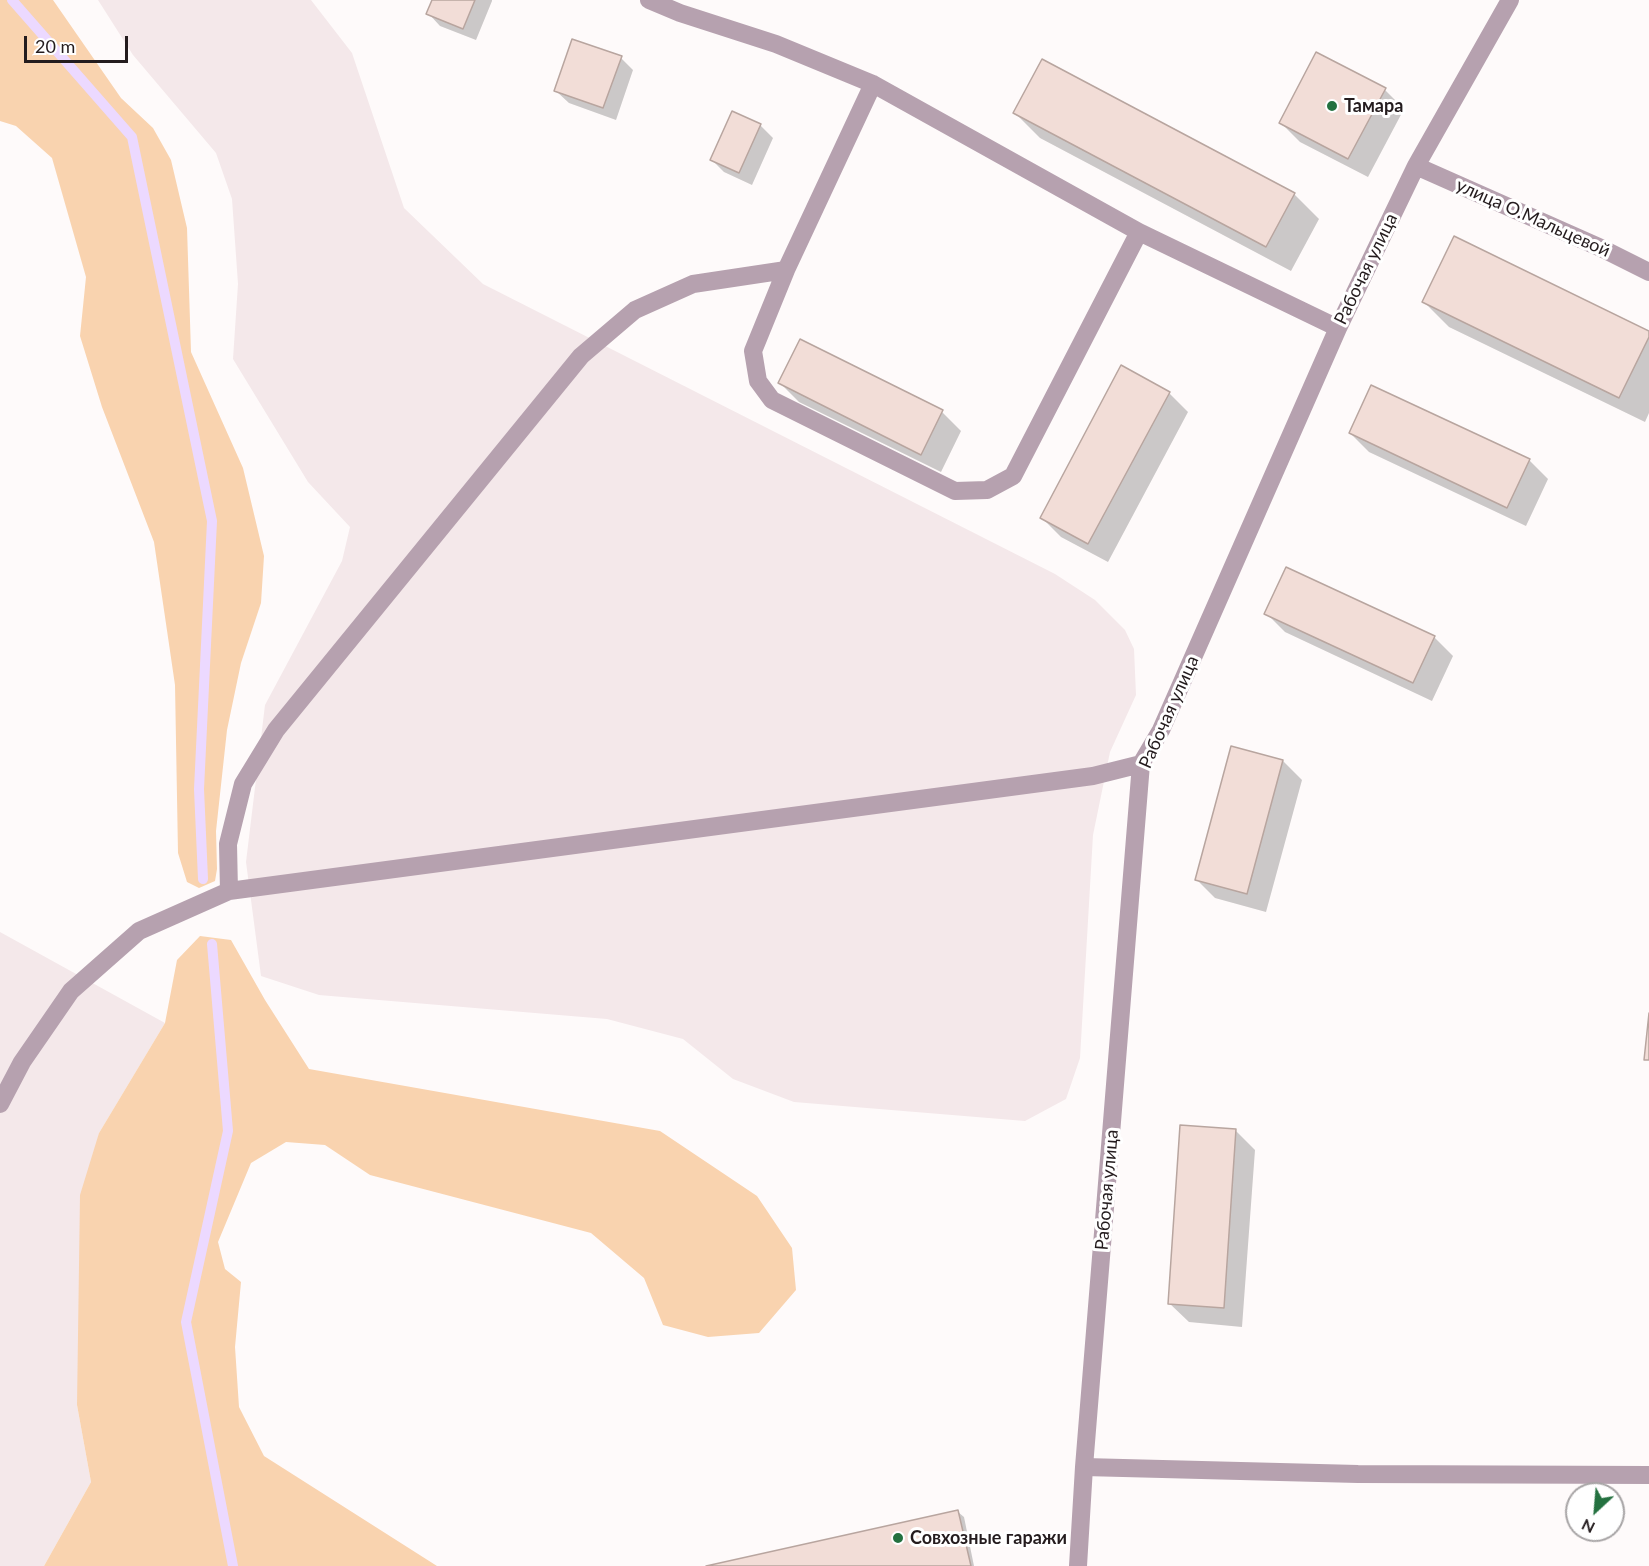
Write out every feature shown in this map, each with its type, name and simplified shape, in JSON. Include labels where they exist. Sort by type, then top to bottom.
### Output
[{"type":"street","points":[[649,0],[680,13],[776,44],[873,84],[1138,232],[1338,328]]},
{"type":"street","name":"Рабочая улица","points":[[1078,1566],[1141,764],[1161,730],[1338,328],[1416,166],[1510,0]]},
{"type":"street","points":[[873,84],[786,270],[753,351],[758,381],[772,400],[955,491],[987,490],[1013,476],[1138,232]]},
{"type":"street","name":"улица О.Мальцевой","points":[[1416,166],[1601,248],[1649,272]]},
{"type":"street","points":[[229,891],[228,844],[243,784],[276,729],[581,356],[634,310],[693,284],[786,270]]},
{"type":"street","points":[[0,1104],[22,1062],[71,991],[139,931],[229,891],[1093,776],[1141,764]]},
{"type":"street","points":[[1084,1467],[1358,1474],[1649,1475]]},
{"type":"shaded area","points":[[0,0],[53,0],[121,98],[153,128],[171,160],[187,228],[191,352],[243,468],[264,556],[261,603],[241,663],[227,730],[216,831],[215,881],[199,888],[187,882],[178,853],[175,685],[154,542],[102,407],[80,336],[86,277],[52,158],[16,126],[0,121]]},
{"type":"shaded area","points":[[98,0],[311,0],[352,53],[404,208],[483,284],[1055,574],[1095,600],[1125,630],[1134,649],[1136,695],[1110,752],[1093,835],[1080,1058],[1066,1099],[1025,1121],[794,1102],[733,1079],[683,1039],[607,1019],[319,995],[261,976],[246,862],[265,705],[342,561],[350,527],[308,482],[233,359],[238,284],[232,199],[216,153],[133,55]]},
{"type":"shaded area","points":[[0,932],[165,1023],[99,1133],[77,1405],[91,1482],[44,1566],[0,1566]]},
{"type":"shaded area","points":[[200,936],[231,940],[265,1000],[309,1069],[660,1131],[757,1196],[792,1248],[796,1290],[759,1333],[708,1337],[663,1325],[644,1278],[591,1233],[370,1175],[325,1145],[286,1142],[251,1163],[218,1242],[225,1269],[241,1282],[235,1347],[239,1407],[264,1456],[437,1566],[44,1566],[91,1482],[77,1405],[80,1195],[99,1133],[165,1023],[177,960]]},
{"type":"building","points":[[432,0],[475,0],[463,29],[426,14]]},
{"type":"building","points":[[572,39],[622,56],[603,108],[554,91]]},
{"type":"building","name":"Тамара","points":[[1316,52],[1386,88],[1348,159],[1279,123]]},
{"type":"building","points":[[1042,59],[1295,193],[1266,247],[1013,113]]},
{"type":"building","points":[[732,111],[761,124],[739,173],[710,160]]},
{"type":"building","points":[[1454,236],[1649,331],[1649,337],[1619,398],[1422,302]]},
{"type":"building","points":[[800,339],[943,410],[921,455],[778,383]]},
{"type":"building","points":[[1121,365],[1170,392],[1088,544],[1040,518]]},
{"type":"building","points":[[1371,385],[1530,459],[1507,508],[1349,433]]},
{"type":"building","points":[[1286,567],[1435,636],[1413,683],[1264,614]]},
{"type":"building","points":[[1231,746],[1283,760],[1247,894],[1195,880]]},
{"type":"building","points":[[1649,1013],[1649,1060],[1644,1060]]},
{"type":"building","points":[[1180,1125],[1236,1129],[1224,1308],[1168,1304]]},
{"type":"building","name":"Совхозные гаражи","points":[[958,1510],[971,1566],[706,1566]]},
{"type":"waterway","points":[[12,0],[132,137],[212,521],[199,789],[203,879]]},
{"type":"waterway","points":[[212,944],[228,1131],[186,1322],[233,1566]]},
{"type":"place","name":"Тамара","points":[[1332,106]]},
{"type":"place","name":"Совхозные гаражи","points":[[898,1538]]}]
